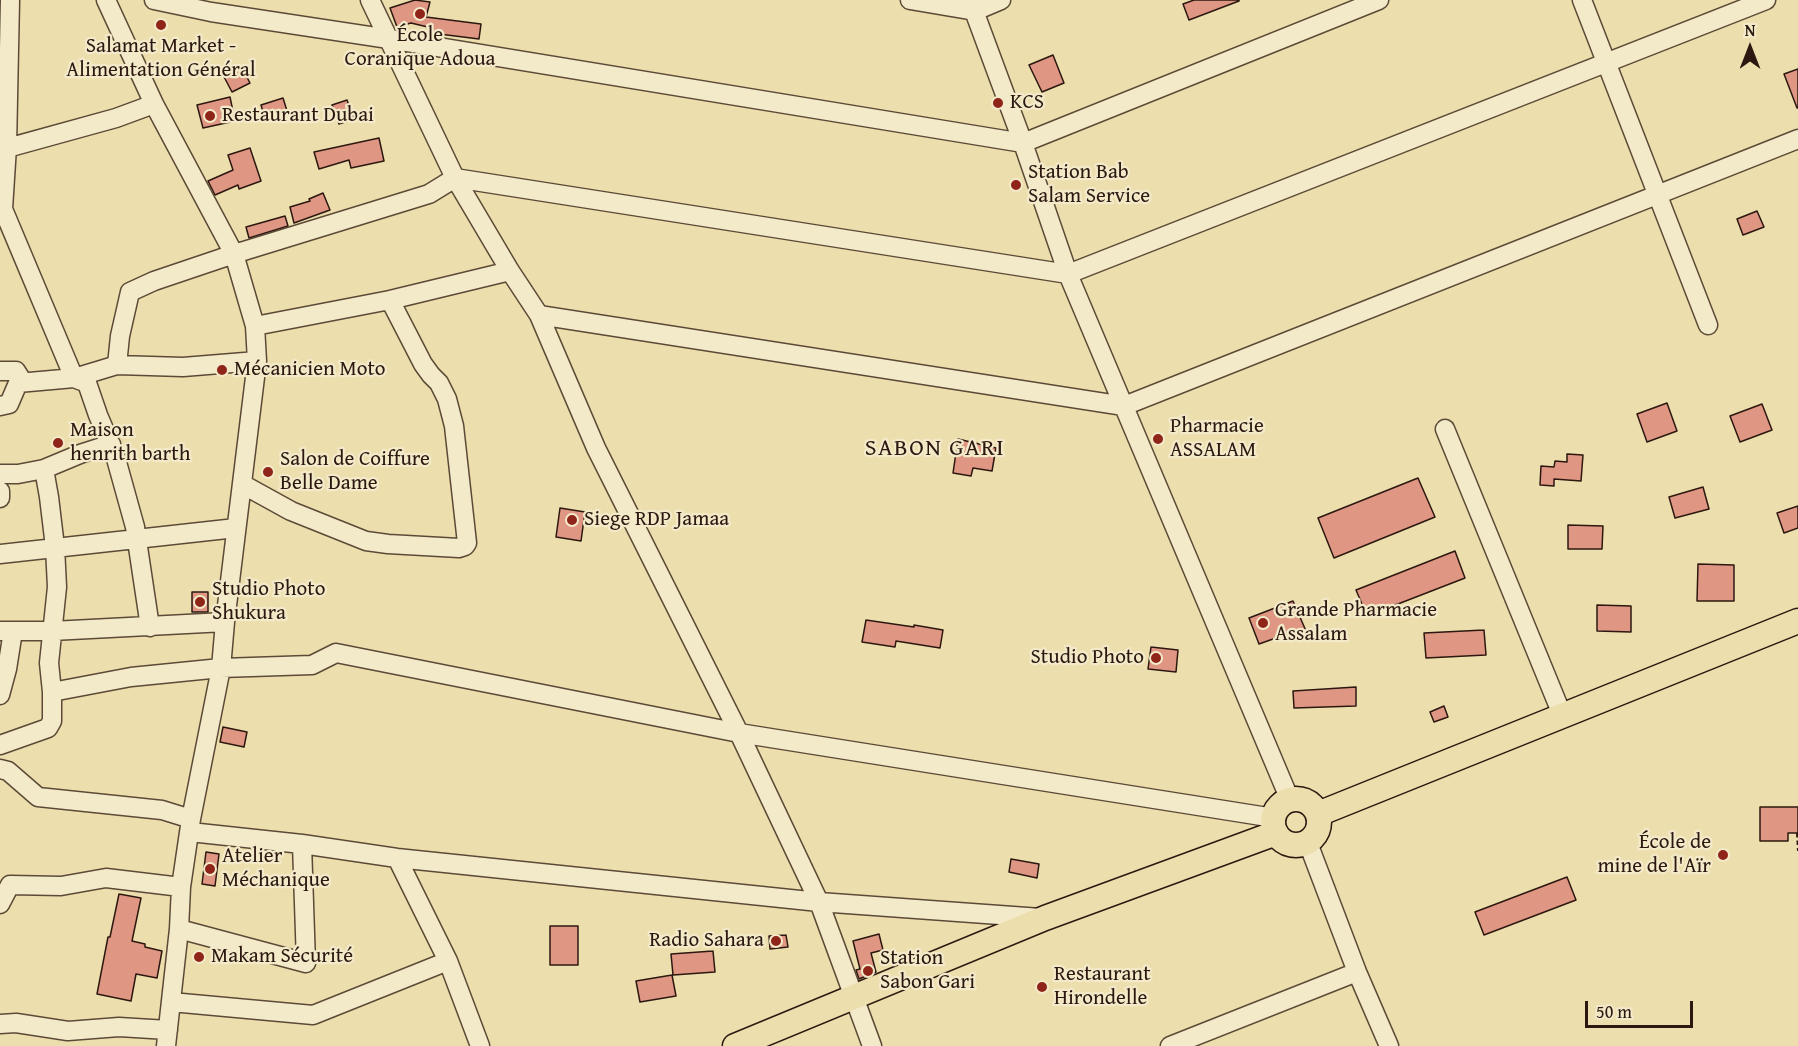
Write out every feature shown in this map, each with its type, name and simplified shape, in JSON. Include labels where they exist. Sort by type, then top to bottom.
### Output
[{"type":"main road","points":[[1318,814],[1798,621]]},
{"type":"main road","points":[[735,1046],[1046,918],[1280,817],[1304,800],[1310,803],[1318,814],[1319,827],[1313,839],[1308,843],[1293,845],[1286,843],[1280,817]]},
{"type":"street","points":[[10,0],[2,210],[74,378],[87,383],[115,455],[137,538],[150,627]]},
{"type":"street","points":[[0,1024],[16,1023],[68,1031],[118,1027],[167,1038],[179,929],[181,887],[190,825],[221,668],[257,361],[255,327],[234,254],[154,104],[106,0]]},
{"type":"street","points":[[154,0],[208,6],[389,39],[1023,143],[1379,0]]},
{"type":"street","points":[[370,0],[455,178],[538,315],[596,448],[740,733],[819,902],[872,1046]]},
{"type":"street","points":[[910,0],[972,5],[1001,0]]},
{"type":"street","points":[[1582,0],[1708,325]]},
{"type":"street","points":[[117,365],[120,336],[130,292],[154,281],[234,254],[429,194],[455,178],[1068,274],[1766,0]]},
{"type":"street","points":[[51,692],[131,676],[221,668],[312,665],[336,653],[740,733],[1280,817],[1178,537],[1068,274],[972,5]]},
{"type":"street","points":[[3,148],[116,118],[154,104]]},
{"type":"street","points":[[538,315],[1124,406],[1798,139]]},
{"type":"street","points":[[255,327],[390,300],[510,271]]},
{"type":"street","points":[[242,484],[291,511],[366,541],[459,548],[465,546],[467,543],[454,426],[447,399],[439,383],[423,364],[390,300]]},
{"type":"street","points":[[0,406],[9,404],[18,383],[74,378],[117,365],[183,367],[257,361]]},
{"type":"street","points":[[0,372],[16,371],[23,382]]},
{"type":"street","points":[[1445,429],[1563,717]]},
{"type":"street","points":[[0,474],[18,474],[44,469],[111,444]]},
{"type":"street","points":[[0,745],[48,728],[52,721],[49,663],[57,587],[55,547],[44,469]]},
{"type":"street","points":[[0,491],[0,498]]},
{"type":"street","points":[[0,554],[236,528]]},
{"type":"street","points":[[0,695],[7,669],[6,631],[150,627],[225,622]]},
{"type":"street","points":[[0,768],[8,771],[38,797],[162,810],[190,825],[397,858],[819,902],[1046,918]]},
{"type":"street","points":[[1308,843],[1357,972],[1389,1046]]},
{"type":"street","points":[[179,929],[306,963],[302,844]]},
{"type":"street","points":[[397,858],[448,962],[480,1046]]},
{"type":"street","points":[[0,904],[5,882],[61,886],[105,878],[181,887]]},
{"type":"street","points":[[171,1002],[313,1015],[448,962]]},
{"type":"street","points":[[1170,1046],[1357,972]]},
{"type":"path","points":[[1797,833],[1798,851]]},
{"type":"building","points":[[415,0],[430,2],[426,17],[481,24],[479,39],[431,33],[432,28],[411,23],[397,27],[390,8]]},
{"type":"building","points":[[1194,0],[1239,1],[1189,20],[1183,4]]},
{"type":"building","points":[[1053,55],[1064,83],[1042,92],[1029,65]]},
{"type":"building","points":[[241,66],[250,83],[232,92],[223,75]]},
{"type":"building","points":[[1798,69],[1798,108],[1797,108],[1784,74]]},
{"type":"building","points":[[230,97],[235,121],[203,128],[197,105]]},
{"type":"building","points":[[283,98],[288,114],[266,121],[261,105]]},
{"type":"building","points":[[347,100],[354,119],[339,124],[332,105]]},
{"type":"building","points":[[379,138],[384,161],[351,168],[349,160],[319,169],[314,152]]},
{"type":"building","points":[[250,148],[261,181],[239,189],[238,185],[215,195],[208,181],[233,170],[228,155]]},
{"type":"building","points":[[323,193],[330,210],[294,223],[290,207],[310,201],[309,199]]},
{"type":"building","points":[[1757,211],[1764,227],[1743,235],[1737,219]]},
{"type":"building","points":[[285,216],[288,226],[249,238],[246,227]]},
{"type":"building","points":[[1667,403],[1677,431],[1647,442],[1637,414]]},
{"type":"building","points":[[1762,404],[1772,430],[1740,442],[1730,416]]},
{"type":"building","points":[[958,439],[996,448],[992,471],[973,468],[971,476],[953,473]]},
{"type":"building","points":[[1567,454],[1583,455],[1581,481],[1554,479],[1554,486],[1540,485],[1541,466],[1554,467],[1555,461],[1567,462]]},
{"type":"building","points":[[1418,478],[1435,517],[1334,558],[1318,518]]},
{"type":"building","points":[[1703,487],[1709,509],[1675,518],[1669,497]]},
{"type":"building","points":[[1798,506],[1798,528],[1784,533],[1777,513]]},
{"type":"building","points":[[560,508],[585,512],[581,541],[556,537]]},
{"type":"building","points":[[1568,525],[1603,526],[1602,549],[1568,549]]},
{"type":"building","points":[[1455,551],[1465,578],[1367,616],[1356,590]]},
{"type":"building","points":[[1698,564],[1734,565],[1734,601],[1697,601]]},
{"type":"building","points":[[192,592],[208,592],[208,612],[192,612]]},
{"type":"building","points":[[1293,601],[1306,631],[1289,639],[1287,634],[1259,644],[1249,618]]},
{"type":"building","points":[[1597,605],[1631,606],[1631,632],[1597,631]]},
{"type":"building","points":[[866,620],[943,630],[940,648],[896,641],[895,647],[862,642]]},
{"type":"building","points":[[1484,630],[1486,655],[1426,658],[1424,633]]},
{"type":"building","points":[[1151,647],[1178,650],[1176,672],[1148,669]]},
{"type":"building","points":[[1356,687],[1356,706],[1294,708],[1293,691]]},
{"type":"building","points":[[1444,706],[1448,717],[1434,722],[1430,712]]},
{"type":"building","points":[[223,727],[247,732],[244,747],[220,742]]},
{"type":"building","points":[[1760,807],[1798,807],[1798,833],[1788,833],[1788,841],[1760,841]]},
{"type":"building","points":[[206,852],[219,854],[215,886],[202,884]]},
{"type":"building","points":[[1011,859],[1039,864],[1037,878],[1009,872]]},
{"type":"building","points":[[1567,877],[1576,900],[1484,935],[1475,912]]},
{"type":"building","points":[[119,894],[141,898],[132,941],[162,951],[157,978],[136,974],[131,1001],[97,994]]},
{"type":"building","points":[[550,926],[578,926],[578,965],[550,965]]},
{"type":"building","points":[[879,934],[883,950],[871,953],[876,972],[859,979],[856,970],[860,969],[853,941]]},
{"type":"building","points":[[786,935],[788,947],[770,949],[769,936]]},
{"type":"building","points":[[713,951],[715,972],[673,975],[671,954]]},
{"type":"building","points":[[672,975],[676,996],[640,1002],[636,981]]},
{"type":"place","name":"École Coranique Adoua","points":[[420,14]]},
{"type":"place","name":"Salamat Market - Alimentation Général","points":[[161,25]]},
{"type":"place","name":"KCS","points":[[998,103]]},
{"type":"place","name":"Restaurant Dubai","points":[[210,116]]},
{"type":"place","name":"Station Bab Salam Service","points":[[1016,185]]},
{"type":"place","name":"Mécanicien Moto","points":[[222,370]]},
{"type":"place","name":"Pharmacie ASSALAM","points":[[1158,439]]},
{"type":"place","name":"Maison henrith barth","points":[[58,443]]},
{"type":"place","name":"Salon de Coiffure Belle Dame","points":[[268,472]]},
{"type":"place","name":"Siege RDP Jamaa","points":[[572,520]]},
{"type":"place","name":"Studio Photo Shukura","points":[[200,602]]},
{"type":"place","name":"Grande Pharmacie Assalam","points":[[1263,623]]},
{"type":"place","name":"Studio Photo","points":[[1156,658]]},
{"type":"place","name":"École de mine de l'Aïr","points":[[1723,855]]},
{"type":"place","name":"Atelier Méchanique","points":[[210,869]]},
{"type":"place","name":"Radio Sahara","points":[[776,941]]},
{"type":"place","name":"Makam Sécurité","points":[[199,957]]},
{"type":"place","name":"Station Sabon Gari","points":[[868,971]]},
{"type":"place","name":"Restaurant Hirondelle","points":[[1042,987]]},
{"type":"district","name":"SABON GARI","points":[[935,449]]}]
